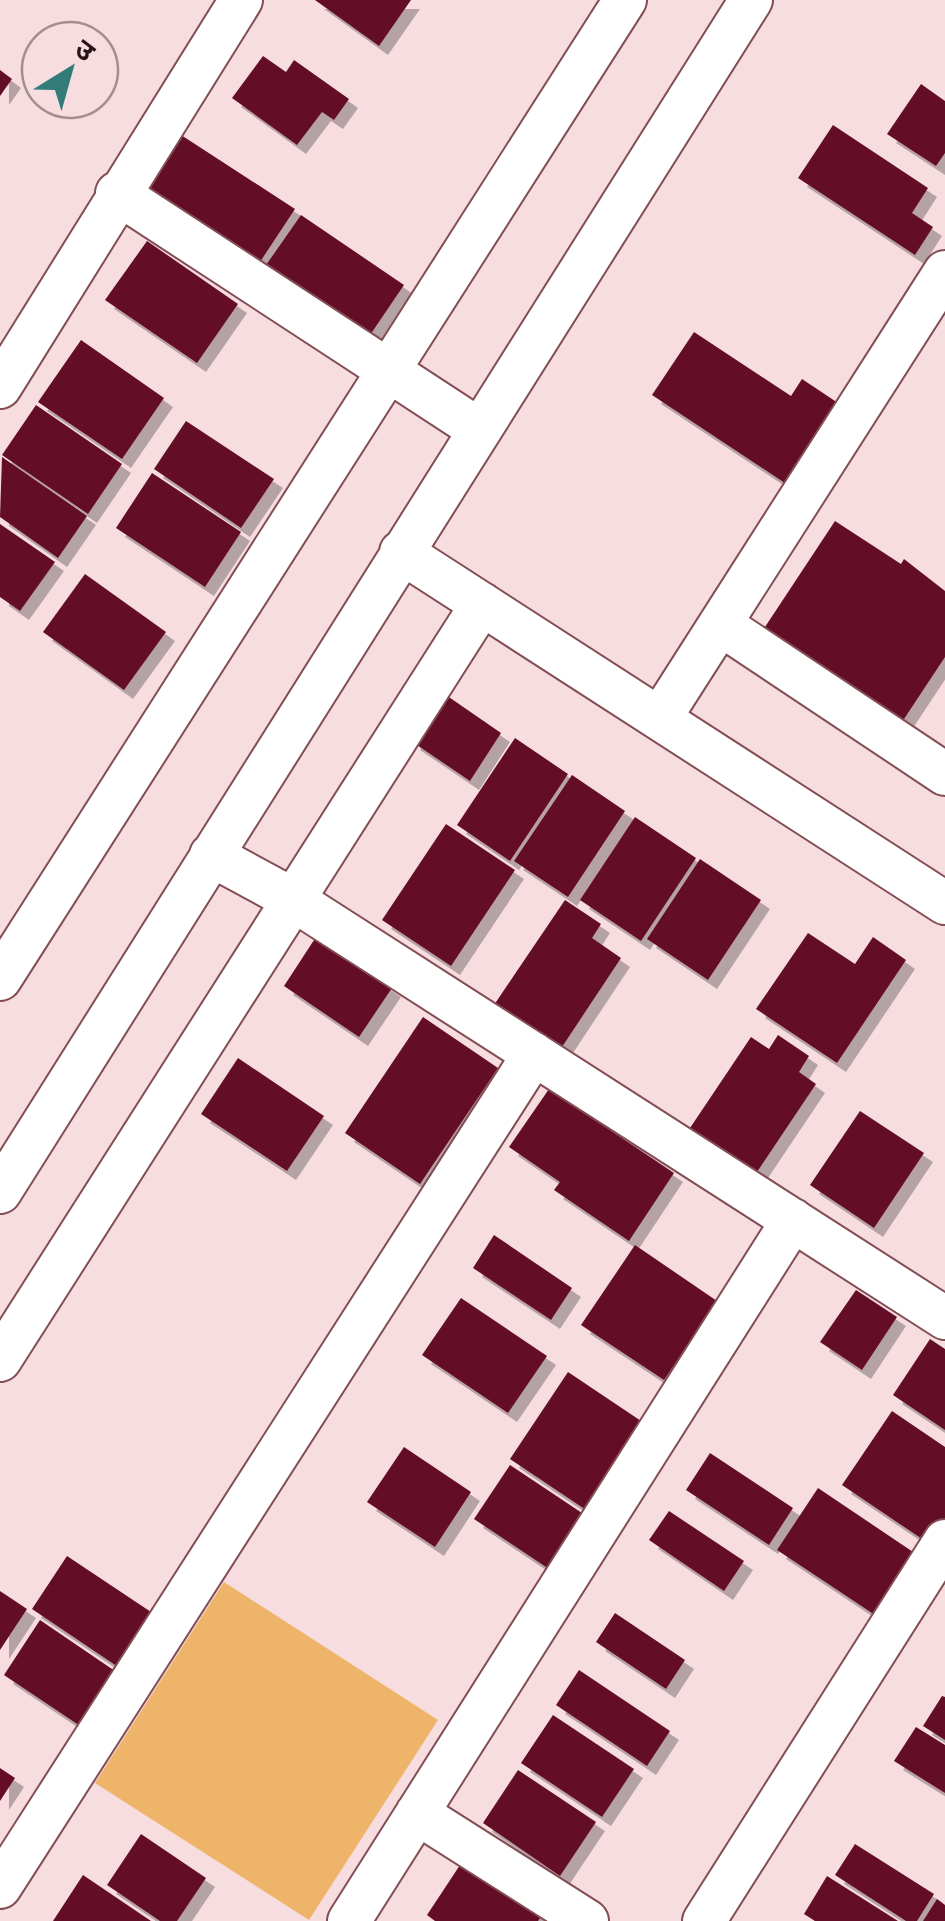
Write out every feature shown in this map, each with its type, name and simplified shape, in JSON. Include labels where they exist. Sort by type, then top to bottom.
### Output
[{"type":"street","points":[[0,387],[241,0]]},
{"type":"street","points":[[0,979],[625,0]]},
{"type":"street","points":[[0,1192],[751,0]]},
{"type":"street","points":[[117,194],[478,429]]},
{"type":"street","points":[[660,718],[941,285]]},
{"type":"street","points":[[401,552],[945,903]]},
{"type":"street","points":[[0,1360],[482,604]]},
{"type":"street","points":[[720,624],[945,774]]},
{"type":"street","points":[[211,855],[292,899],[945,1318]]},
{"type":"street","points":[[4,1875],[534,1054]]},
{"type":"street","points":[[349,1921],[793,1220]]},
{"type":"street","points":[[704,1921],[945,1541]]},
{"type":"street","points":[[417,1813],[587,1921]]},
{"type":"shaded area","points":[[224,1582],[438,1720],[309,1920],[95,1783]]},
{"type":"building","points":[[315,0],[411,0],[379,46]]},
{"type":"building","points":[[263,56],[286,72],[294,60],[349,99],[334,120],[322,112],[297,145],[232,98]]},
{"type":"building","points":[[0,70],[12,79],[0,96]]},
{"type":"building","points":[[921,84],[945,101],[945,153],[936,166],[887,134]]},
{"type":"building","points":[[833,125],[928,188],[912,213],[933,227],[915,255],[798,178]]},
{"type":"building","points":[[178,133],[295,209],[258,265],[141,189]]},
{"type":"building","points":[[301,215],[404,285],[368,338],[264,268]]},
{"type":"building","points":[[147,241],[238,304],[197,363],[105,300]]},
{"type":"building","points":[[694,332],[791,396],[802,379],[850,411],[797,491],[652,395]]},
{"type":"building","points":[[81,340],[164,398],[122,459],[38,402]]},
{"type":"building","points":[[36,405],[122,464],[88,514],[2,455]]},
{"type":"building","points":[[186,421],[274,479],[241,528],[154,469]]},
{"type":"building","points":[[2,457],[87,516],[58,558],[0,517]]},
{"type":"building","points":[[152,473],[241,532],[205,587],[116,528]]},
{"type":"building","points":[[835,521],[901,564],[904,559],[945,591],[945,657],[902,722],[763,630]]},
{"type":"building","points":[[0,524],[55,562],[20,611],[0,597]]},
{"type":"building","points":[[85,574],[166,632],[124,690],[43,632]]},
{"type":"building","points":[[443,693],[501,733],[470,781],[411,741]]},
{"type":"building","points":[[515,738],[568,774],[510,861],[457,825]]},
{"type":"building","points":[[572,775],[625,811],[568,897],[514,861]]},
{"type":"building","points":[[635,817],[696,858],[641,941],[580,900]]},
{"type":"building","points":[[446,824],[515,870],[451,966],[382,920]]},
{"type":"building","points":[[700,859],[761,900],[708,980],[647,939]]},
{"type":"building","points":[[565,900],[601,924],[592,938],[621,958],[560,1050],[494,1005]]},
{"type":"building","points":[[808,933],[855,964],[873,937],[906,960],[837,1063],[756,1009]]},
{"type":"building","points":[[316,937],[392,988],[359,1037],[284,986]]},
{"type":"building","points":[[423,1017],[498,1068],[420,1184],[345,1133]]},
{"type":"building","points":[[778,1035],[809,1056],[799,1072],[816,1084],[757,1172],[690,1128],[751,1037],[769,1049]]},
{"type":"building","points":[[238,1058],[324,1116],[287,1171],[201,1114]]},
{"type":"building","points":[[549,1089],[674,1173],[629,1241],[554,1190],[560,1182],[509,1147]]},
{"type":"building","points":[[860,1111],[924,1153],[874,1228],[810,1185]]},
{"type":"building","points":[[494,1235],[572,1288],[551,1320],[473,1268]]},
{"type":"building","points":[[635,1245],[717,1301],[664,1380],[581,1325]]},
{"type":"building","points":[[856,1290],[897,1317],[862,1370],[820,1342]]},
{"type":"building","points":[[461,1298],[547,1356],[508,1413],[422,1355]]},
{"type":"building","points":[[930,1339],[945,1349],[945,1430],[893,1395]]},
{"type":"building","points":[[568,1372],[650,1427],[592,1514],[510,1459]]},
{"type":"building","points":[[892,1411],[945,1447],[945,1518],[928,1543],[842,1485]]},
{"type":"building","points":[[404,1447],[471,1492],[435,1547],[367,1502]]},
{"type":"building","points":[[710,1453],[793,1508],[769,1545],[686,1490]]},
{"type":"building","points":[[510,1465],[591,1519],[555,1573],[474,1519]]},
{"type":"building","points":[[818,1488],[922,1558],[881,1619],[777,1550]]},
{"type":"building","points":[[669,1511],[744,1561],[724,1591],[649,1540]]},
{"type":"building","points":[[67,1556],[163,1620],[127,1673],[32,1609]]},
{"type":"building","points":[[0,1591],[27,1609],[0,1650]]},
{"type":"building","points":[[615,1613],[685,1660],[666,1689],[596,1642]]},
{"type":"building","points":[[40,1620],[131,1682],[95,1736],[4,1675]]},
{"type":"building","points":[[579,1670],[670,1731],[647,1766],[556,1705]]},
{"type":"building","points":[[945,1697],[945,1740],[923,1726]]},
{"type":"building","points":[[553,1715],[634,1769],[602,1817],[521,1763]]},
{"type":"building","points":[[916,1727],[945,1745],[945,1793],[894,1761]]},
{"type":"building","points":[[0,1768],[15,1778],[0,1801]]},
{"type":"building","points":[[518,1770],[596,1822],[560,1876],[483,1823]]},
{"type":"building","points":[[141,1834],[206,1878],[177,1921],[160,1921],[107,1885]]},
{"type":"building","points":[[855,1844],[934,1894],[917,1921],[906,1921],[835,1875]]},
{"type":"building","points":[[462,1862],[542,1915],[538,1921],[435,1921],[427,1915]]},
{"type":"building","points":[[83,1875],[151,1921],[53,1921]]},
{"type":"building","points":[[827,1876],[898,1921],[815,1921],[804,1914]]},
{"type":"building","points":[[937,1899],[945,1905],[945,1921],[923,1921]]}]
